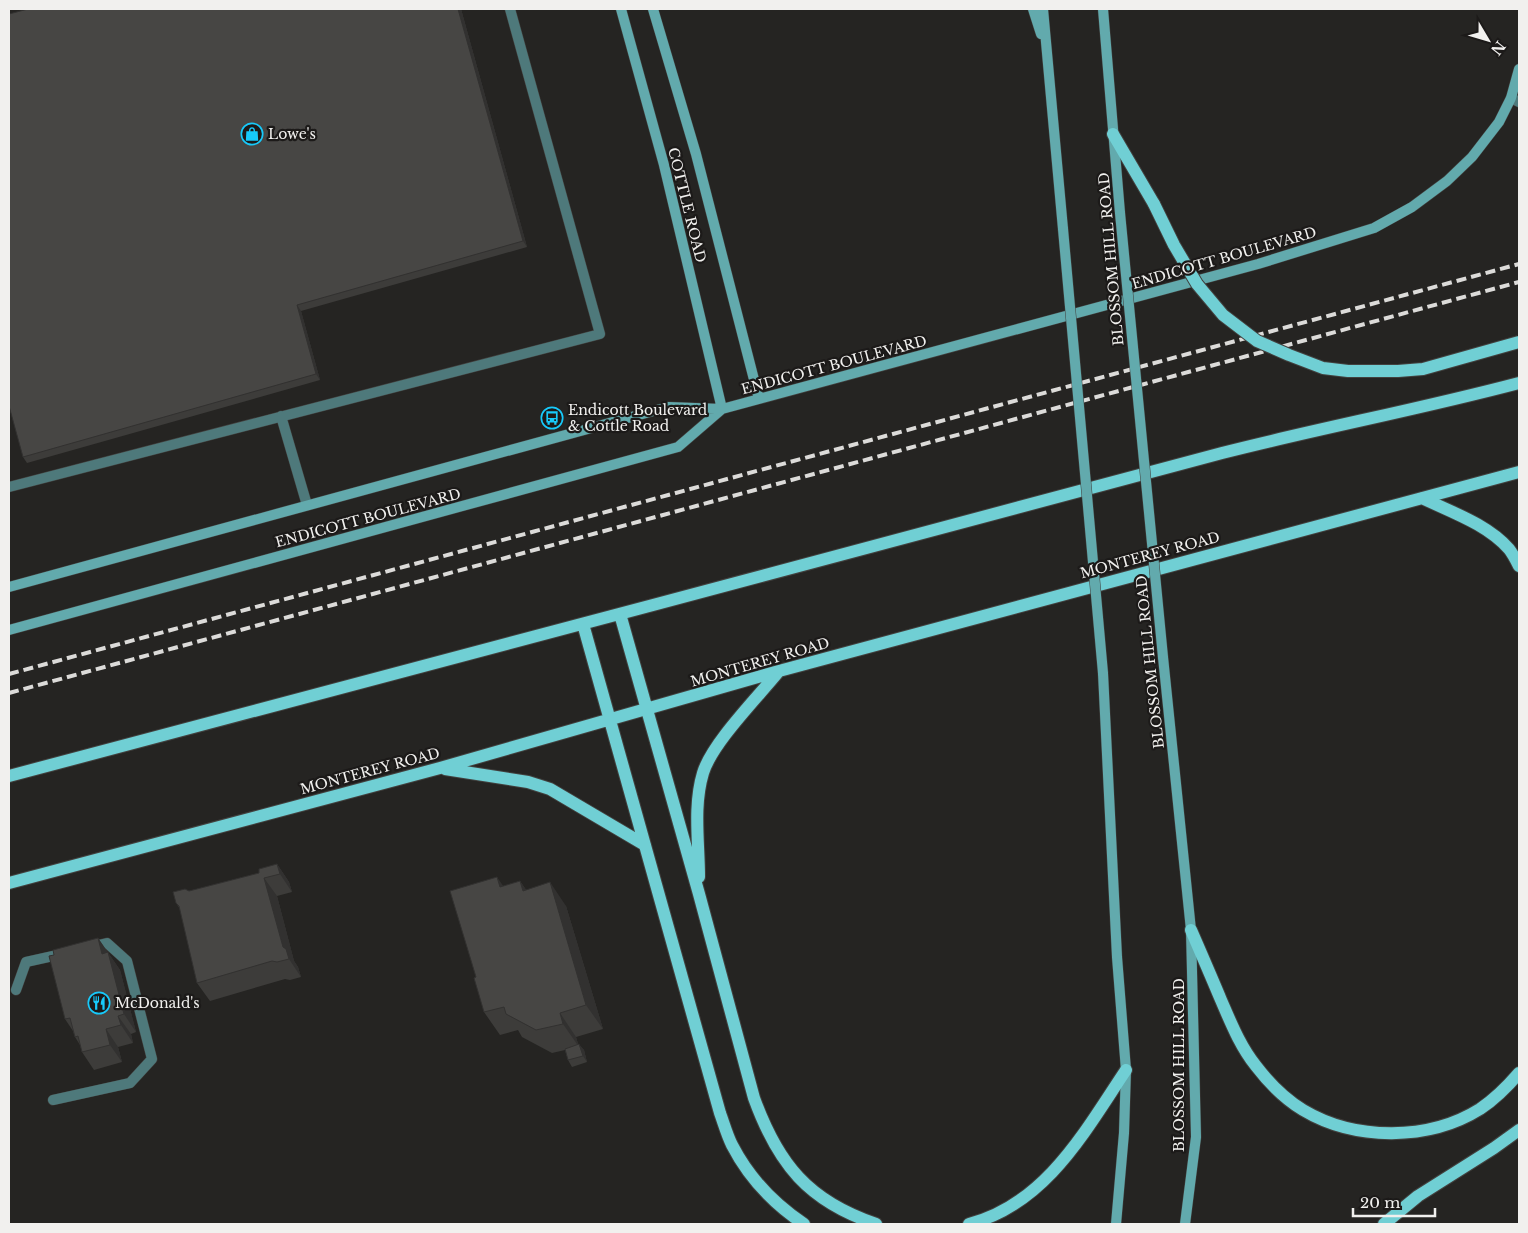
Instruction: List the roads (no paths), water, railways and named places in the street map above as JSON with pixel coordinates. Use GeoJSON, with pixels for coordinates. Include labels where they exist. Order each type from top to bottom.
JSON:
{"type":"FeatureCollection","features":[{"type":"Feature","properties":{"kind":"main road","name":"COTTLE ROAD"},"geometry":{"type":"LineString","coordinates":[[621,9],[664,165],[722,409]]}},
{"type":"Feature","properties":{"kind":"main road","name":"COTTLE ROAD"},"geometry":{"type":"LineString","coordinates":[[653,9],[696,154],[759,399]]}},
{"type":"Feature","properties":{"kind":"main road"},"geometry":{"type":"LineString","coordinates":[[1033,9],[1047,56]]}},
{"type":"Feature","properties":{"kind":"main road"},"geometry":{"type":"LineString","coordinates":[[1043,9],[1103,673],[1117,956],[1126,1070],[1124,1133],[1116,1224]]}},
{"type":"Feature","properties":{"kind":"main road","name":"BLOSSOM HILL ROAD"},"geometry":{"type":"LineString","coordinates":[[1103,9],[1120,213],[1191,930],[1196,1136],[1185,1224]]}},
{"type":"Feature","properties":{"kind":"main road","name":"ENDICOTT BOULEVARD"},"geometry":{"type":"LineString","coordinates":[[9,587],[668,407],[722,409],[1258,264],[1374,228],[1412,207],[1447,181],[1472,157],[1515,100],[1519,69]]}},
{"type":"Feature","properties":{"kind":"main road"},"geometry":{"type":"LineString","coordinates":[[1113,134],[1154,204],[1174,245],[1197,284],[1224,315],[1257,341],[1323,368],[1348,371],[1398,371],[1423,368],[1519,342]]}},
{"type":"Feature","properties":{"kind":"main road"},"geometry":{"type":"LineString","coordinates":[[9,776],[1218,454],[1519,383]]}},
{"type":"Feature","properties":{"kind":"main road","name":"ENDICOTT BOULEVARD"},"geometry":{"type":"LineString","coordinates":[[9,630],[678,446],[722,409]]}},
{"type":"Feature","properties":{"kind":"main road","name":"MONTEREY ROAD"},"geometry":{"type":"LineString","coordinates":[[9,882],[440,768],[779,671],[1519,472]]}},
{"type":"Feature","properties":{"kind":"main road"},"geometry":{"type":"LineString","coordinates":[[1422,498],[1484,528],[1510,550],[1519,566]]}},
{"type":"Feature","properties":{"kind":"main road"},"geometry":{"type":"LineString","coordinates":[[620,614],[754,1098],[764,1126],[777,1150],[793,1172],[809,1188],[831,1204],[854,1217],[876,1224]]}},
{"type":"Feature","properties":{"kind":"main road"},"geometry":{"type":"LineString","coordinates":[[583,624],[720,1113],[732,1145],[748,1171],[766,1194],[790,1215],[804,1224]]}},
{"type":"Feature","properties":{"kind":"main road"},"geometry":{"type":"LineString","coordinates":[[699,894],[698,797],[703,772],[712,753],[779,671]]}},
{"type":"Feature","properties":{"kind":"main road"},"geometry":{"type":"LineString","coordinates":[[440,768],[528,782],[550,789],[645,845]]}},
{"type":"Feature","properties":{"kind":"main road"},"geometry":{"type":"LineString","coordinates":[[1191,930],[1238,1041],[1256,1066],[1277,1090],[1303,1110],[1332,1123],[1361,1131],[1389,1133],[1423,1131],[1451,1123],[1479,1109],[1503,1091],[1519,1073]]}},
{"type":"Feature","properties":{"kind":"main road"},"geometry":{"type":"LineString","coordinates":[[969,1224],[999,1214],[1021,1201],[1039,1187],[1071,1151],[1126,1070]]}},
{"type":"Feature","properties":{"kind":"main road"},"geometry":{"type":"LineString","coordinates":[[1384,1224],[1418,1196],[1519,1130]]}},
{"type":"Feature","properties":{"kind":"lane"},"geometry":{"type":"LineString","coordinates":[[9,487],[600,334],[510,9]]}},
{"type":"Feature","properties":{"kind":"lane"},"geometry":{"type":"LineString","coordinates":[[281,416],[307,505]]}},
{"type":"Feature","properties":{"kind":"lane"},"geometry":{"type":"LineString","coordinates":[[16,990],[26,962],[107,943],[127,961],[152,1059],[130,1083],[53,1100]]}},
{"type":"Feature","properties":{"kind":"railway"},"geometry":{"type":"LineString","coordinates":[[9,674],[1519,264]]}},
{"type":"Feature","properties":{"kind":"railway"},"geometry":{"type":"LineString","coordinates":[[9,693],[1519,282]]}},
{"type":"Feature","properties":{"kind":"place","name":"Lowe's"},"geometry":{"type":"Point","coordinates":[252,134]}},
{"type":"Feature","properties":{"kind":"place","name":"Endicott Boulevard & Cottle Road"},"geometry":{"type":"Point","coordinates":[552,418]}},
{"type":"Feature","properties":{"kind":"place","name":"McDonald's"},"geometry":{"type":"Point","coordinates":[99,1003]}}]}
